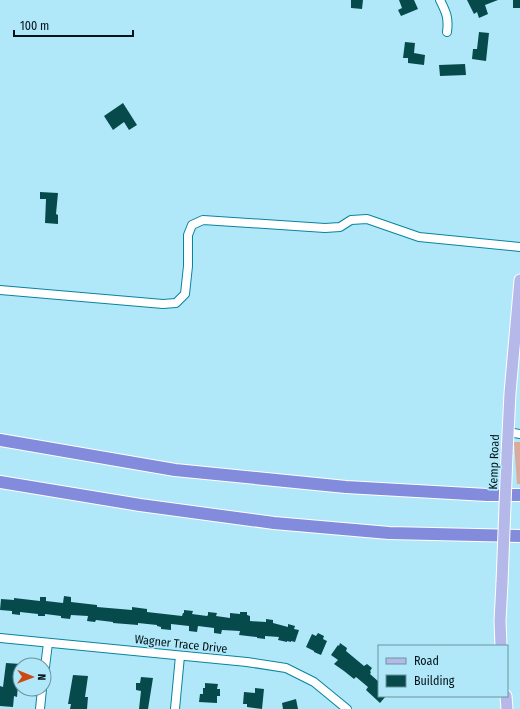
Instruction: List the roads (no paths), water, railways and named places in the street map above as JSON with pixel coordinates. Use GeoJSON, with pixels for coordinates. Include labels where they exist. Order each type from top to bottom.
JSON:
{"type":"FeatureCollection","features":[{"type":"Feature","properties":{"kind":"highway"},"geometry":{"type":"LineString","coordinates":[[0,440],[175,470],[346,487],[487,495],[520,494]]}},
{"type":"Feature","properties":{"kind":"highway"},"geometry":{"type":"LineString","coordinates":[[0,482],[140,505],[274,523],[389,533],[520,536]]}},
{"type":"Feature","properties":{"kind":"main road","name":"Kemp Road"},"geometry":{"type":"LineString","coordinates":[[501,645],[500,621],[510,393],[516,366],[520,280]]}},
{"type":"Feature","properties":{"kind":"main road"},"geometry":{"type":"LineString","coordinates":[[506,697],[508,709]]}},
{"type":"Feature","properties":{"kind":"street"},"geometry":{"type":"LineString","coordinates":[[440,0],[447,17],[446,32]]}},
{"type":"Feature","properties":{"kind":"street"},"geometry":{"type":"LineString","coordinates":[[0,290],[163,304],[176,303],[185,294],[188,266],[188,236],[192,225],[203,220],[325,228],[340,227],[351,220],[367,220],[419,237],[520,247]]}},
{"type":"Feature","properties":{"kind":"street"},"geometry":{"type":"LineString","coordinates":[[508,432],[520,434]]}},
{"type":"Feature","properties":{"kind":"street","name":"Wagner Trace Drive"},"geometry":{"type":"LineString","coordinates":[[0,638],[247,662],[286,668],[314,682],[346,708]]}},
{"type":"Feature","properties":{"kind":"street"},"geometry":{"type":"LineString","coordinates":[[46,657],[48,643]]}},
{"type":"Feature","properties":{"kind":"street"},"geometry":{"type":"LineString","coordinates":[[175,709],[180,656]]}},
{"type":"Feature","properties":{"kind":"street"},"geometry":{"type":"LineString","coordinates":[[40,709],[41,697]]}}]}
